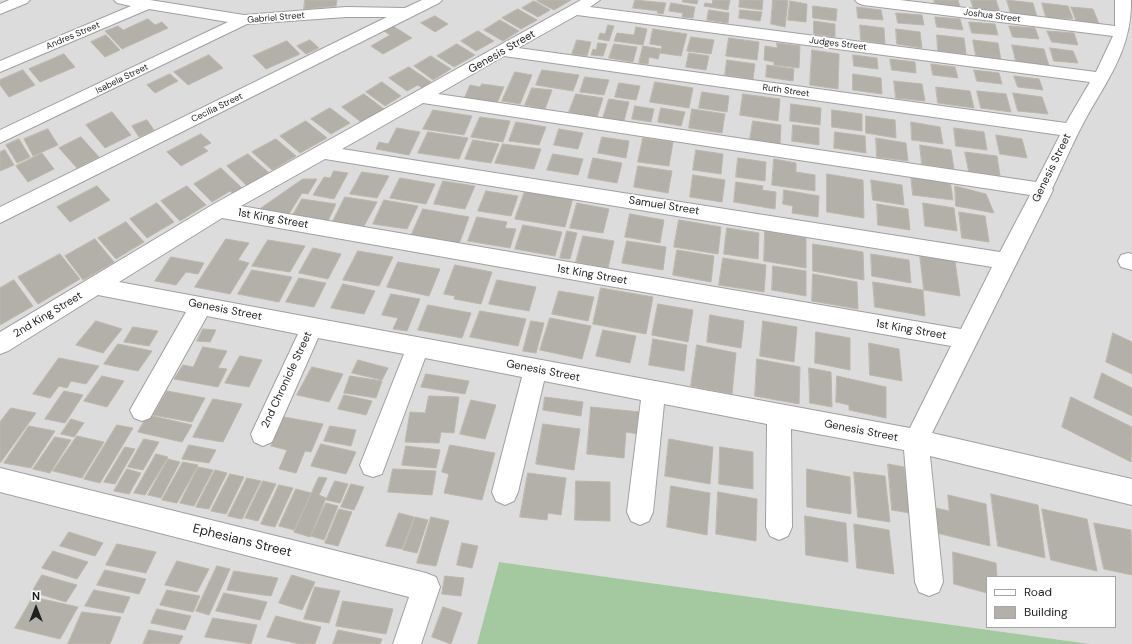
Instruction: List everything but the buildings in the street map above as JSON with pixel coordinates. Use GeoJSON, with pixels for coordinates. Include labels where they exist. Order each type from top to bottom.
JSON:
{"type":"FeatureCollection","features":[{"type":"Feature","properties":{"kind":"street"},"geometry":{"type":"LineString","coordinates":[[0,9],[22,0]]}},
{"type":"Feature","properties":{"kind":"street","name":"Gabriel Street"},"geometry":{"type":"LineString","coordinates":[[122,0],[244,20],[346,12],[408,13]]}},
{"type":"Feature","properties":{"kind":"street","name":"Cecilia Street"},"geometry":{"type":"LineString","coordinates":[[0,216],[434,0]]}},
{"type":"Feature","properties":{"kind":"street","name":"Genesis Street"},"geometry":{"type":"LineString","coordinates":[[96,286],[219,210],[592,0]]}},
{"type":"Feature","properties":{"kind":"street","name":"Joshua Street"},"geometry":{"type":"LineString","coordinates":[[862,0],[1122,32]]}},
{"type":"Feature","properties":{"kind":"street","name":"Genesis Street"},"geometry":{"type":"LineString","coordinates":[[916,441],[965,340],[1043,190],[1070,130],[1100,78],[1122,32],[1123,0]]}},
{"type":"Feature","properties":{"kind":"street","name":"Andres Street"},"geometry":{"type":"LineString","coordinates":[[0,67],[146,5]]}},
{"type":"Feature","properties":{"kind":"street","name":"Judges Street"},"geometry":{"type":"LineString","coordinates":[[575,10],[1100,78]]}},
{"type":"Feature","properties":{"kind":"street","name":"Isabela Street"},"geometry":{"type":"LineString","coordinates":[[0,137],[244,20]]}},
{"type":"Feature","properties":{"kind":"street","name":"Ruth Street"},"geometry":{"type":"LineString","coordinates":[[502,51],[1070,130]]}},
{"type":"Feature","properties":{"kind":"street"},"geometry":{"type":"LineString","coordinates":[[421,97],[1043,190]]}},
{"type":"Feature","properties":{"kind":"street","name":"Samuel Street"},"geometry":{"type":"LineString","coordinates":[[322,152],[1005,261]]}},
{"type":"Feature","properties":{"kind":"street","name":"1st King Street"},"geometry":{"type":"LineString","coordinates":[[219,210],[965,340]]}},
{"type":"Feature","properties":{"kind":"street","name":"Genesis Street"},"geometry":{"type":"LineString","coordinates":[[96,286],[916,441],[1132,492]]}},
{"type":"Feature","properties":{"kind":"street","name":"2nd King Street"},"geometry":{"type":"LineString","coordinates":[[0,344],[96,286]]}},
{"type":"Feature","properties":{"kind":"street"},"geometry":{"type":"LineString","coordinates":[[142,410],[201,306]]}},
{"type":"Feature","properties":{"kind":"street","name":"2nd Chronicle Street"},"geometry":{"type":"LineString","coordinates":[[263,434],[312,327]]}},
{"type":"Feature","properties":{"kind":"street"},"geometry":{"type":"LineString","coordinates":[[373,465],[418,347]]}},
{"type":"Feature","properties":{"kind":"street"},"geometry":{"type":"LineString","coordinates":[[505,492],[535,370]]}},
{"type":"Feature","properties":{"kind":"street"},"geometry":{"type":"LineString","coordinates":[[640,512],[654,392]]}},
{"type":"Feature","properties":{"kind":"street"},"geometry":{"type":"LineString","coordinates":[[779,416],[779,527]]}},
{"type":"Feature","properties":{"kind":"street"},"geometry":{"type":"LineString","coordinates":[[916,441],[929,582]]}},
{"type":"Feature","properties":{"kind":"street","name":"Ephesians Street"},"geometry":{"type":"LineString","coordinates":[[0,480],[426,587],[408,644]]}},
{"type":"Feature","properties":{"kind":"shaded area"},"geometry":{"type":"Polygon","coordinates":[[[0,0],[1132,0],[1132,644],[1090,644],[499,562],[477,644],[0,644],[0,0]]]}},
{"type":"Feature","properties":{"kind":"green space"},"geometry":{"type":"Polygon","coordinates":[[[499,562],[1090,644],[477,644],[499,562]]]}}]}
